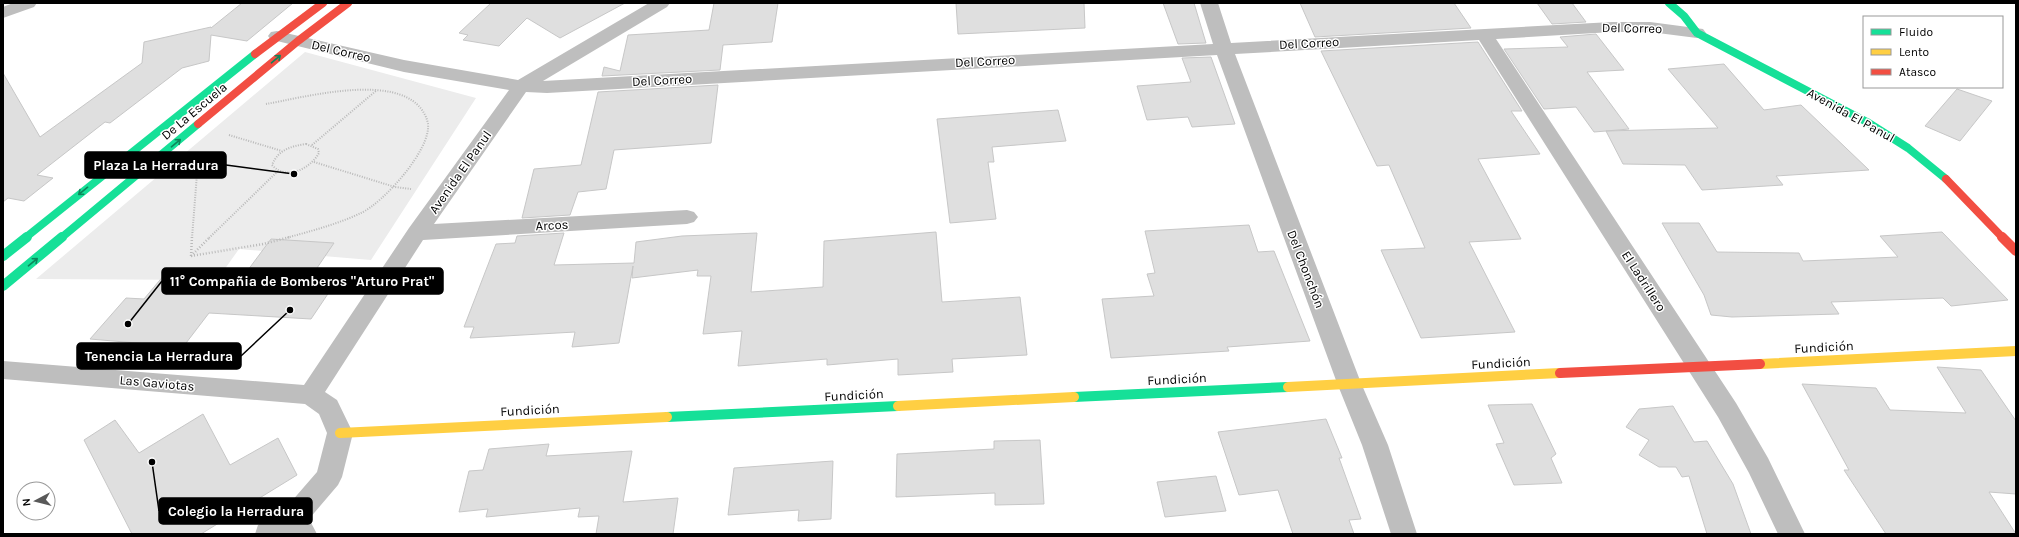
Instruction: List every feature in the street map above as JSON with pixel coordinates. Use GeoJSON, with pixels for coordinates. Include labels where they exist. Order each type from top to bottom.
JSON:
{"type":"FeatureCollection","features":[{"type":"Feature","properties":{"kind":"street"},"geometry":{"type":"LineString","coordinates":[[3,13],[28,3]]}},
{"type":"Feature","properties":{"kind":"street","name":"De La Escuela"},"geometry":{"type":"LineString","coordinates":[[3,256],[277,36],[323,3]]}},
{"type":"Feature","properties":{"kind":"street","name":"De La Escuela"},"geometry":{"type":"LineString","coordinates":[[3,286],[298,41],[348,3]]}},
{"type":"Feature","properties":{"kind":"street","name":"Avenida El Panul"},"geometry":{"type":"LineString","coordinates":[[310,395],[417,233],[521,86],[661,3]]}},
{"type":"Feature","properties":{"kind":"street","name":"Del Chonchón"},"geometry":{"type":"LineString","coordinates":[[1209,3],[1223,47],[1349,384],[1375,445],[1404,534]]}},
{"type":"Feature","properties":{"kind":"street","name":"Avenida El Panul"},"geometry":{"type":"LineString","coordinates":[[1668,3],[1684,16],[1697,33],[1867,122],[1908,148],[1942,175],[2016,251]]}},
{"type":"Feature","properties":{"kind":"street","name":"Del Correo"},"geometry":{"type":"LineString","coordinates":[[277,36],[404,66],[521,86],[547,86],[1223,47],[1631,26],[1666,28],[1697,33]]}},
{"type":"Feature","properties":{"kind":"street","name":"El Ladrillero"},"geometry":{"type":"LineString","coordinates":[[1484,34],[1727,410],[1759,466],[1792,534]]}},
{"type":"Feature","properties":{"kind":"street","name":"Arcos"},"geometry":{"type":"LineString","coordinates":[[417,233],[687,216]]}},
{"type":"Feature","properties":{"kind":"street","name":"Fundición"},"geometry":{"type":"LineString","coordinates":[[340,432],[2016,351]]}},
{"type":"Feature","properties":{"kind":"street","name":"Las Gaviotas"},"geometry":{"type":"LineString","coordinates":[[3,370],[310,395]]}},
{"type":"Feature","properties":{"kind":"street"},"geometry":{"type":"LineString","coordinates":[[268,534],[299,526],[329,477],[340,432],[328,407],[310,395]]}},
{"type":"Feature","properties":{"kind":"path"},"geometry":{"type":"LineString","coordinates":[[312,145],[378,90],[404,66]]}},
{"type":"Feature","properties":{"kind":"path"},"geometry":{"type":"LineString","coordinates":[[191,256],[262,244],[305,233],[362,213],[395,188],[422,148],[428,126],[422,108],[406,97],[378,90],[328,92],[262,106]]}},
{"type":"Feature","properties":{"kind":"path"},"geometry":{"type":"LineString","coordinates":[[222,132],[282,151]]}},
{"type":"Feature","properties":{"kind":"path"},"geometry":{"type":"LineString","coordinates":[[191,256],[278,172],[293,172],[314,162],[319,153],[318,148],[312,145],[298,145],[282,151],[276,155],[272,165],[278,172]]}},
{"type":"Feature","properties":{"kind":"path"},"geometry":{"type":"LineString","coordinates":[[191,256],[198,154]]}},
{"type":"Feature","properties":{"kind":"path"},"geometry":{"type":"LineString","coordinates":[[314,162],[395,188],[445,193]]}},
{"type":"Feature","properties":{"kind":"shaded area"},"geometry":{"type":"Polygon","coordinates":[[[305,52],[476,98],[371,260],[239,249],[217,280],[36,279],[305,52]]]}},
{"type":"Feature","properties":{"kind":"building"},"geometry":{"type":"Polygon","coordinates":[[[242,3],[293,3],[247,41],[211,35],[209,61],[182,68],[110,123],[105,122],[37,175],[53,178],[24,201],[8,198],[3,202],[3,73],[40,137],[142,63],[144,42],[211,28],[242,3]]]}},
{"type":"Feature","properties":{"kind":"building"},"geometry":{"type":"Polygon","coordinates":[[[491,3],[625,3],[560,38],[527,18],[499,46],[463,40],[468,35],[459,33],[491,3]]]}},
{"type":"Feature","properties":{"kind":"building"},"geometry":{"type":"Polygon","coordinates":[[[714,3],[778,3],[772,42],[723,45],[720,70],[602,76],[604,67],[620,71],[628,35],[709,30],[714,3]]]}},
{"type":"Feature","properties":{"kind":"building"},"geometry":{"type":"Polygon","coordinates":[[[956,3],[1084,3],[1085,28],[958,34],[956,3]]]}},
{"type":"Feature","properties":{"kind":"building"},"geometry":{"type":"Polygon","coordinates":[[[1163,3],[1194,3],[1206,43],[1178,44],[1163,3]]]}},
{"type":"Feature","properties":{"kind":"building"},"geometry":{"type":"Polygon","coordinates":[[[1300,3],[1454,3],[1471,28],[1315,37],[1300,3]]]}},
{"type":"Feature","properties":{"kind":"building"},"geometry":{"type":"Polygon","coordinates":[[[1537,3],[1572,3],[1586,22],[1552,24],[1537,3]]]}},
{"type":"Feature","properties":{"kind":"building"},"geometry":{"type":"Polygon","coordinates":[[[1596,34],[1624,70],[1587,72],[1629,129],[1594,132],[1576,107],[1544,109],[1504,49],[1568,47],[1560,37],[1596,34]]]}},
{"type":"Feature","properties":{"kind":"building"},"geometry":{"type":"Polygon","coordinates":[[[1478,42],[1522,111],[1511,111],[1540,154],[1478,159],[1521,239],[1469,242],[1515,332],[1421,338],[1381,250],[1425,248],[1389,165],[1377,166],[1321,51],[1478,42]]]}},
{"type":"Feature","properties":{"kind":"building"},"geometry":{"type":"Polygon","coordinates":[[[1211,57],[1235,124],[1192,127],[1188,117],[1147,120],[1137,86],[1191,82],[1182,58],[1211,57]]]}},
{"type":"Feature","properties":{"kind":"building"},"geometry":{"type":"Polygon","coordinates":[[[1724,64],[1764,110],[1801,105],[1869,170],[1776,176],[1783,185],[1702,190],[1685,165],[1623,164],[1606,131],[1718,128],[1668,69],[1724,64]]]}},
{"type":"Feature","properties":{"kind":"building"},"geometry":{"type":"Polygon","coordinates":[[[718,85],[711,143],[614,150],[606,189],[578,192],[570,215],[522,218],[534,169],[581,165],[598,92],[718,85]]]}},
{"type":"Feature","properties":{"kind":"building"},"geometry":{"type":"Polygon","coordinates":[[[1957,89],[1992,101],[1960,141],[1925,126],[1957,89]]]}},
{"type":"Feature","properties":{"kind":"building"},"geometry":{"type":"Polygon","coordinates":[[[1058,110],[1066,141],[992,147],[994,162],[988,162],[996,219],[950,223],[937,119],[1058,110]]]}},
{"type":"Feature","properties":{"kind":"building"},"geometry":{"type":"Polygon","coordinates":[[[1662,223],[1699,223],[1717,252],[1799,253],[1803,261],[1898,257],[1880,236],[1942,232],[2008,300],[1951,306],[1943,298],[1831,302],[1839,314],[1732,317],[1711,315],[1704,295],[1662,223]]]}},
{"type":"Feature","properties":{"kind":"building"},"geometry":{"type":"Polygon","coordinates":[[[1249,225],[1258,252],[1274,251],[1310,341],[1227,347],[1229,351],[1111,358],[1102,299],[1154,296],[1147,274],[1155,273],[1145,231],[1249,225]]]}},
{"type":"Feature","properties":{"kind":"building"},"geometry":{"type":"Polygon","coordinates":[[[936,232],[942,302],[1020,297],[1027,355],[952,359],[953,372],[898,375],[898,359],[827,365],[827,359],[738,366],[742,331],[703,334],[711,276],[697,276],[698,270],[632,278],[633,266],[619,343],[572,347],[575,332],[470,338],[474,327],[464,327],[496,244],[515,243],[517,236],[564,233],[554,265],[634,263],[636,242],[682,236],[757,233],[751,292],[823,287],[824,241],[936,232]]]}},
{"type":"Feature","properties":{"kind":"building"},"geometry":{"type":"Polygon","coordinates":[[[271,239],[334,243],[317,268],[344,270],[311,319],[209,313],[183,347],[90,339],[126,298],[144,299],[170,268],[245,274],[271,239]]]}},
{"type":"Feature","properties":{"kind":"building"},"geometry":{"type":"Polygon","coordinates":[[[1937,367],[1981,370],[2016,421],[2016,494],[1989,492],[2016,534],[1886,534],[1844,470],[1849,470],[1802,384],[1876,388],[1890,410],[1966,413],[1937,367]]]}},
{"type":"Feature","properties":{"kind":"building"},"geometry":{"type":"Polygon","coordinates":[[[1532,404],[1556,454],[1551,458],[1562,483],[1514,485],[1496,444],[1504,443],[1488,405],[1532,404]]]}},
{"type":"Feature","properties":{"kind":"building"},"geometry":{"type":"Polygon","coordinates":[[[1673,406],[1694,442],[1707,441],[1733,484],[1751,534],[1707,534],[1689,476],[1682,477],[1676,467],[1659,467],[1639,455],[1649,440],[1626,427],[1639,409],[1673,406]]]}},
{"type":"Feature","properties":{"kind":"building"},"geometry":{"type":"Polygon","coordinates":[[[203,414],[230,465],[278,438],[297,475],[201,534],[132,534],[84,440],[115,420],[139,453],[203,414]]]}},
{"type":"Feature","properties":{"kind":"building"},"geometry":{"type":"Polygon","coordinates":[[[1326,419],[1342,458],[1339,458],[1361,519],[1349,520],[1354,534],[1293,534],[1278,490],[1239,495],[1218,432],[1326,419]]]}},
{"type":"Feature","properties":{"kind":"building"},"geometry":{"type":"Polygon","coordinates":[[[1040,440],[1044,504],[995,505],[995,493],[896,497],[897,454],[994,449],[994,441],[1040,440]]]}},
{"type":"Feature","properties":{"kind":"building"},"geometry":{"type":"Polygon","coordinates":[[[549,444],[546,456],[632,451],[623,502],[678,498],[673,534],[596,534],[599,516],[578,517],[580,508],[486,517],[488,509],[459,512],[469,471],[483,470],[489,449],[549,444]]]}},
{"type":"Feature","properties":{"kind":"building"},"geometry":{"type":"Polygon","coordinates":[[[833,461],[831,519],[798,521],[799,510],[728,515],[734,468],[833,461]]]}},
{"type":"Feature","properties":{"kind":"building"},"geometry":{"type":"Polygon","coordinates":[[[1216,476],[1226,511],[1165,517],[1157,482],[1216,476]]]}},
{"type":"Feature","properties":{"kind":"traffic: fast"},"geometry":{"type":"LineString","coordinates":[[1669,3],[1684,16],[1697,33],[1867,122],[1908,148],[1946,179]]}},
{"type":"Feature","properties":{"kind":"traffic: fast"},"geometry":{"type":"LineString","coordinates":[[3,256],[255,54]]}},
{"type":"Feature","properties":{"kind":"traffic: fast"},"geometry":{"type":"LineString","coordinates":[[3,286],[198,124]]}},
{"type":"Feature","properties":{"kind":"traffic: fast"},"geometry":{"type":"LineString","coordinates":[[1074,397],[1288,387]]}},
{"type":"Feature","properties":{"kind":"traffic: fast"},"geometry":{"type":"LineString","coordinates":[[667,417],[898,406]]}},
{"type":"Feature","properties":{"kind":"traffic: slow"},"geometry":{"type":"LineString","coordinates":[[1760,364],[2016,351]]}},
{"type":"Feature","properties":{"kind":"traffic: slow"},"geometry":{"type":"LineString","coordinates":[[1288,387],[1560,373]]}},
{"type":"Feature","properties":{"kind":"traffic: slow"},"geometry":{"type":"LineString","coordinates":[[898,406],[1074,397]]}},
{"type":"Feature","properties":{"kind":"traffic: slow"},"geometry":{"type":"LineString","coordinates":[[340,433],[667,417]]}},
{"type":"Feature","properties":{"kind":"traffic: jam"},"geometry":{"type":"LineString","coordinates":[[255,54],[323,3]]}},
{"type":"Feature","properties":{"kind":"traffic: jam"},"geometry":{"type":"LineString","coordinates":[[198,124],[298,41],[348,3]]}},
{"type":"Feature","properties":{"kind":"traffic: jam"},"geometry":{"type":"LineString","coordinates":[[1946,179],[2016,251]]}},
{"type":"Feature","properties":{"kind":"traffic: jam"},"geometry":{"type":"LineString","coordinates":[[1560,373],[1760,364]]}},
{"type":"Feature","properties":{"kind":"place","name":"Plaza La Herradura"},"geometry":{"type":"Point","coordinates":[294,174]}},
{"type":"Feature","properties":{"kind":"place","name":"Tenencia La Herradura"},"geometry":{"type":"Point","coordinates":[290,310]}},
{"type":"Feature","properties":{"kind":"place","name":"11° Compañia de Bomberos \"Arturo Prat\""},"geometry":{"type":"Point","coordinates":[128,324]}},
{"type":"Feature","properties":{"kind":"place","name":"Colegio la Herradura"},"geometry":{"type":"Point","coordinates":[152,462]}}]}
